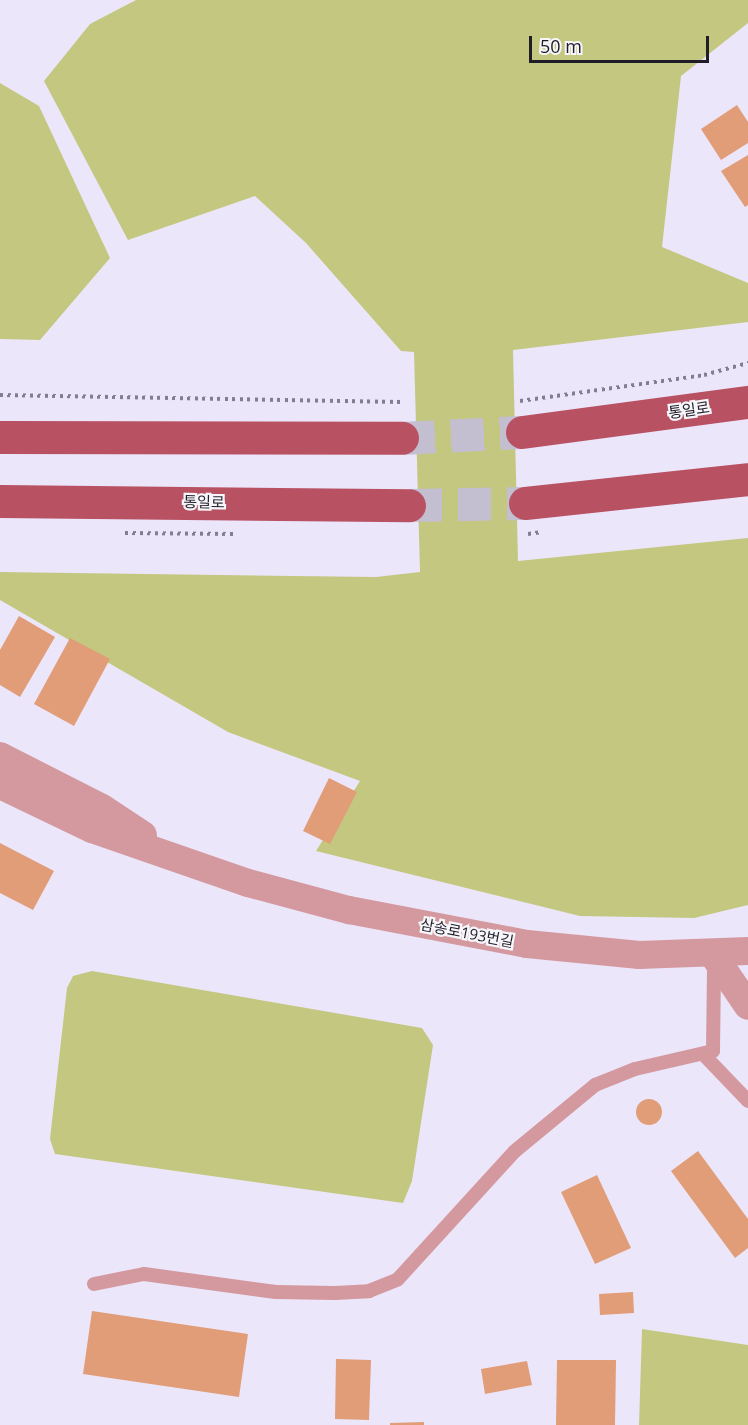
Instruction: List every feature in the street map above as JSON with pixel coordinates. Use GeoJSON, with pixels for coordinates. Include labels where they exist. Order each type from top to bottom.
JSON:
{"type":"FeatureCollection","features":[{"type":"Feature","properties":{"kind":"main road","name":"통일로"},"geometry":{"type":"LineString","coordinates":[[521,417],[748,402]]}},
{"type":"Feature","properties":{"kind":"main road"},"geometry":{"type":"LineString","coordinates":[[0,437],[402,438]]}},
{"type":"Feature","properties":{"kind":"main road"},"geometry":{"type":"LineString","coordinates":[[525,503],[623,496],[748,479]]}},
{"type":"Feature","properties":{"kind":"main road","name":"통일로"},"geometry":{"type":"LineString","coordinates":[[0,501],[409,505]]}},
{"type":"Feature","properties":{"kind":"street"},"geometry":{"type":"LineString","coordinates":[[695,488],[748,486]]}},
{"type":"Feature","properties":{"kind":"street","name":"삼송로193번길"},"geometry":{"type":"LineString","coordinates":[[0,756],[102,808],[170,853]]}},
{"type":"Feature","properties":{"kind":"street","name":"삼송로193번길"},"geometry":{"type":"LineString","coordinates":[[0,785],[92,829],[170,853],[248,883],[416,923],[527,944],[714,956],[748,951]]}},
{"type":"Feature","properties":{"kind":"street"},"geometry":{"type":"LineString","coordinates":[[714,956],[748,1006]]}},
{"type":"Feature","properties":{"kind":"lane"},"geometry":{"type":"LineString","coordinates":[[623,496],[748,464]]}},
{"type":"Feature","properties":{"kind":"lane"},"geometry":{"type":"LineString","coordinates":[[94,1284],[144,1274],[276,1292],[369,1291],[398,1279],[424,1257],[515,1150],[595,1085],[713,1051],[714,956]]}},
{"type":"Feature","properties":{"kind":"lane"},"geometry":{"type":"LineString","coordinates":[[703,1053],[748,1101]]}},
{"type":"Feature","properties":{"kind":"path"},"geometry":{"type":"LineString","coordinates":[[521,417],[748,363]]}},
{"type":"Feature","properties":{"kind":"path"},"geometry":{"type":"LineString","coordinates":[[0,395],[401,402]]}},
{"type":"Feature","properties":{"kind":"green space"},"geometry":{"type":"Polygon","coordinates":[[[136,0],[748,0],[748,23],[681,76],[662,247],[748,283],[748,322],[513,350],[518,561],[748,538],[748,905],[694,918],[580,916],[316,851],[360,781],[228,732],[0,600],[0,572],[376,577],[420,572],[414,352],[401,351],[306,243],[255,196],[128,240],[44,81],[90,24],[136,0]]]}},
{"type":"Feature","properties":{"kind":"green space"},"geometry":{"type":"Polygon","coordinates":[[[0,83],[39,106],[110,258],[40,340],[0,339],[0,83]]]}},
{"type":"Feature","properties":{"kind":"green space"},"geometry":{"type":"Polygon","coordinates":[[[92,971],[422,1028],[433,1045],[412,1181],[403,1203],[55,1154],[50,1139],[67,988],[73,976],[92,971]]]}},
{"type":"Feature","properties":{"kind":"green space"},"geometry":{"type":"Polygon","coordinates":[[[642,1329],[748,1345],[748,1425],[639,1425],[642,1329]]]}},
{"type":"Feature","properties":{"kind":"building"},"geometry":{"type":"Polygon","coordinates":[[[737,105],[748,122],[748,143],[721,160],[701,129],[737,105]]]}},
{"type":"Feature","properties":{"kind":"building"},"geometry":{"type":"Polygon","coordinates":[[[748,155],[748,205],[745,207],[721,171],[748,155]]]}},
{"type":"Feature","properties":{"kind":"building"},"geometry":{"type":"Polygon","coordinates":[[[19,616],[55,637],[20,697],[0,685],[0,650],[19,616]]]}},
{"type":"Feature","properties":{"kind":"building"},"geometry":{"type":"Polygon","coordinates":[[[70,638],[110,659],[74,726],[34,704],[70,638]]]}},
{"type":"Feature","properties":{"kind":"building"},"geometry":{"type":"Polygon","coordinates":[[[329,778],[357,792],[330,844],[303,831],[329,778]]]}},
{"type":"Feature","properties":{"kind":"building"},"geometry":{"type":"Polygon","coordinates":[[[0,843],[54,871],[33,910],[0,893],[0,843]]]}},
{"type":"Feature","properties":{"kind":"building"},"geometry":{"type":"Polygon","coordinates":[[[649,1099],[658,1103],[662,1112],[658,1121],[649,1125],[640,1121],[636,1112],[640,1103],[649,1099]]]}},
{"type":"Feature","properties":{"kind":"building"},"geometry":{"type":"Polygon","coordinates":[[[698,1151],[748,1219],[748,1248],[735,1258],[671,1171],[698,1151]]]}},
{"type":"Feature","properties":{"kind":"building"},"geometry":{"type":"Polygon","coordinates":[[[597,1175],[631,1248],[595,1264],[561,1192],[597,1175]]]}},
{"type":"Feature","properties":{"kind":"building"},"geometry":{"type":"Polygon","coordinates":[[[633,1292],[634,1313],[600,1315],[599,1294],[633,1292]]]}},
{"type":"Feature","properties":{"kind":"building"},"geometry":{"type":"Polygon","coordinates":[[[92,1311],[248,1334],[239,1397],[83,1374],[92,1311]]]}},
{"type":"Feature","properties":{"kind":"building"},"geometry":{"type":"Polygon","coordinates":[[[336,1359],[371,1360],[369,1420],[335,1419],[336,1359]]]}},
{"type":"Feature","properties":{"kind":"building"},"geometry":{"type":"Polygon","coordinates":[[[557,1360],[616,1360],[615,1425],[556,1425],[557,1360]]]}},
{"type":"Feature","properties":{"kind":"building"},"geometry":{"type":"Polygon","coordinates":[[[527,1361],[532,1385],[485,1394],[481,1369],[527,1361]]]}},
{"type":"Feature","properties":{"kind":"building"},"geometry":{"type":"Polygon","coordinates":[[[424,1422],[424,1425],[390,1425],[390,1423],[424,1422]]]}},
{"type":"Feature","properties":{"kind":"tunnel"},"geometry":{"type":"LineString","coordinates":[[402,438],[522,432]]}},
{"type":"Feature","properties":{"kind":"tunnel"},"geometry":{"type":"LineString","coordinates":[[409,505],[525,503]]}}]}
